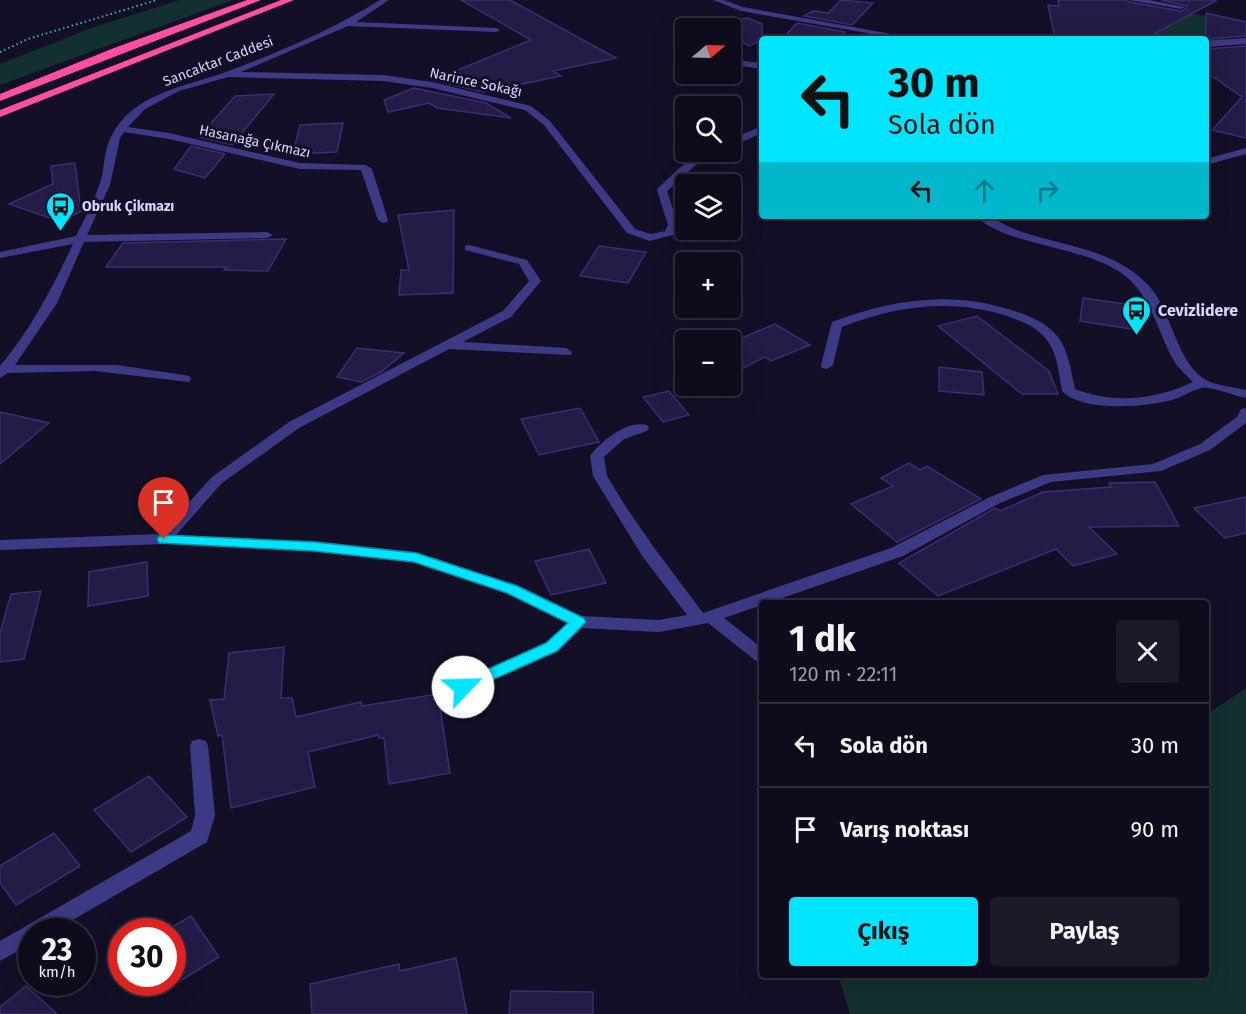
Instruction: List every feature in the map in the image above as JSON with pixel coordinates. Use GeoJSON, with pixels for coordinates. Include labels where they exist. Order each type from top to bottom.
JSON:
{"type":"FeatureCollection","features":[{"type":"Feature","properties":{"kind":"highway"},"geometry":{"type":"LineString","coordinates":[[0,98],[118,50],[256,0]]}},
{"type":"Feature","properties":{"kind":"highway"},"geometry":{"type":"LineString","coordinates":[[0,114],[289,0]]}},
{"type":"Feature","properties":{"kind":"street","name":"Sancaktar Caddesi"},"geometry":{"type":"LineString","coordinates":[[2,371],[21,349],[51,303],[105,185],[115,138],[142,107],[176,89],[228,74],[347,24],[385,0]]}},
{"type":"Feature","properties":{"kind":"street"},"geometry":{"type":"LineString","coordinates":[[717,0],[741,9],[898,36]]}},
{"type":"Feature","properties":{"kind":"street"},"geometry":{"type":"LineString","coordinates":[[1133,0],[1181,7]]}},
{"type":"Feature","properties":{"kind":"street"},"geometry":{"type":"LineString","coordinates":[[347,24],[496,30]]}},
{"type":"Feature","properties":{"kind":"street"},"geometry":{"type":"LineString","coordinates":[[1209,44],[1246,41]]}},
{"type":"Feature","properties":{"kind":"street"},"geometry":{"type":"LineString","coordinates":[[744,64],[759,66]]}},
{"type":"Feature","properties":{"kind":"street","name":"Narince Sokağı"},"geometry":{"type":"LineString","coordinates":[[228,74],[383,78],[432,85],[528,108],[547,123],[631,231],[650,237],[669,233],[673,225],[662,190],[693,162]]}},
{"type":"Feature","properties":{"kind":"street","name":"Hasanağa Çıkmazı"},"geometry":{"type":"LineString","coordinates":[[121,129],[169,136],[300,166],[362,167],[367,169],[383,220]]}},
{"type":"Feature","properties":{"kind":"street"},"geometry":{"type":"LineString","coordinates":[[741,139],[759,130]]}},
{"type":"Feature","properties":{"kind":"street"},"geometry":{"type":"LineString","coordinates":[[1209,161],[1246,152]]}},
{"type":"Feature","properties":{"kind":"street"},"geometry":{"type":"LineString","coordinates":[[987,219],[1010,231],[1096,256],[1128,272],[1147,291],[1182,362],[1201,383],[1246,394]]}},
{"type":"Feature","properties":{"kind":"street"},"geometry":{"type":"LineString","coordinates":[[0,255],[79,239],[267,235]]}},
{"type":"Feature","properties":{"kind":"street"},"geometry":{"type":"LineString","coordinates":[[164,539],[217,480],[294,425],[507,314],[535,281],[523,262],[469,248]]}},
{"type":"Feature","properties":{"kind":"street"},"geometry":{"type":"LineString","coordinates":[[827,365],[836,326],[905,306],[948,301],[980,304],[1034,322],[1055,341],[1069,391],[1081,397],[1104,401],[1156,399],[1184,392],[1201,383]]}},
{"type":"Feature","properties":{"kind":"street"},"geometry":{"type":"LineString","coordinates":[[446,345],[566,352]]}},
{"type":"Feature","properties":{"kind":"street"},"geometry":{"type":"LineString","coordinates":[[2,371],[88,366],[155,372],[184,379]]}},
{"type":"Feature","properties":{"kind":"street"},"geometry":{"type":"LineString","coordinates":[[0,545],[164,539],[314,546],[416,557],[512,590],[578,622],[659,626],[705,618],[897,552],[995,500],[1048,478],[1156,468],[1181,459],[1205,447],[1242,419],[1246,412]]}},
{"type":"Feature","properties":{"kind":"street"},"geometry":{"type":"LineString","coordinates":[[642,428],[619,436],[597,456],[600,476],[649,554],[705,618],[759,655]]}},
{"type":"Feature","properties":{"kind":"street"},"geometry":{"type":"LineString","coordinates":[[463,687],[552,647],[578,622]]}},
{"type":"Feature","properties":{"kind":"street"},"geometry":{"type":"LineString","coordinates":[[56,918],[200,836],[206,815],[199,746]]}},
{"type":"Feature","properties":{"kind":"street"},"geometry":{"type":"LineString","coordinates":[[0,952],[18,941]]}},
{"type":"Feature","properties":{"kind":"path"},"geometry":{"type":"LineString","coordinates":[[0,52],[28,39],[157,0]]}},
{"type":"Feature","properties":{"kind":"green space"},"geometry":{"type":"Polygon","coordinates":[[[180,0],[233,0],[0,85],[0,64],[94,27],[180,0]]]}},
{"type":"Feature","properties":{"kind":"green space"},"geometry":{"type":"Polygon","coordinates":[[[1109,0],[1139,3],[1211,17],[1225,40],[1209,42],[1209,36],[1137,36],[1112,30],[1109,0]]]}},
{"type":"Feature","properties":{"kind":"green space"},"geometry":{"type":"Polygon","coordinates":[[[1246,688],[1246,1014],[850,1014],[839,978],[1209,978],[1209,713],[1246,688]]]}},
{"type":"Feature","properties":{"kind":"building"},"geometry":{"type":"Polygon","coordinates":[[[461,0],[510,0],[616,58],[553,71],[561,76],[483,92],[433,80],[531,40],[461,0]]]}},
{"type":"Feature","properties":{"kind":"building"},"geometry":{"type":"Polygon","coordinates":[[[841,0],[873,3],[852,25],[804,16],[813,11],[828,13],[841,0]]]}},
{"type":"Feature","properties":{"kind":"building"},"geometry":{"type":"Polygon","coordinates":[[[1058,0],[1127,0],[1181,11],[1187,6],[1161,0],[1217,0],[1151,36],[1054,36],[1048,5],[1059,6],[1058,0]]]}},
{"type":"Feature","properties":{"kind":"building"},"geometry":{"type":"Polygon","coordinates":[[[1206,13],[1246,22],[1246,36],[1209,39],[1209,36],[1206,36],[1206,13]]]}},
{"type":"Feature","properties":{"kind":"building"},"geometry":{"type":"Polygon","coordinates":[[[748,18],[762,24],[762,36],[759,36],[759,41],[749,46],[741,41],[741,19],[748,18]]]}},
{"type":"Feature","properties":{"kind":"building"},"geometry":{"type":"Polygon","coordinates":[[[797,23],[845,32],[841,36],[785,36],[797,23]]]}},
{"type":"Feature","properties":{"kind":"building"},"geometry":{"type":"Polygon","coordinates":[[[1246,46],[1246,138],[1212,130],[1242,97],[1209,74],[1209,49],[1246,46]]]}},
{"type":"Feature","properties":{"kind":"building"},"geometry":{"type":"Polygon","coordinates":[[[414,88],[486,103],[511,118],[437,108],[429,103],[388,112],[384,100],[414,88]]]}},
{"type":"Feature","properties":{"kind":"building"},"geometry":{"type":"Polygon","coordinates":[[[274,94],[232,145],[199,137],[235,96],[274,94]]]}},
{"type":"Feature","properties":{"kind":"building"},"geometry":{"type":"Polygon","coordinates":[[[343,123],[337,152],[293,154],[300,125],[343,123]]]}},
{"type":"Feature","properties":{"kind":"building"},"geometry":{"type":"Polygon","coordinates":[[[191,146],[225,154],[205,178],[174,169],[191,146]]]}},
{"type":"Feature","properties":{"kind":"building"},"geometry":{"type":"Polygon","coordinates":[[[75,163],[81,211],[61,222],[9,204],[53,184],[51,166],[75,163]]]}},
{"type":"Feature","properties":{"kind":"building"},"geometry":{"type":"Polygon","coordinates":[[[454,210],[453,293],[399,295],[401,270],[409,270],[398,215],[454,210]]]}},
{"type":"Feature","properties":{"kind":"building"},"geometry":{"type":"Polygon","coordinates":[[[286,239],[268,271],[224,270],[227,267],[106,267],[123,243],[286,239]]]}},
{"type":"Feature","properties":{"kind":"building"},"geometry":{"type":"Polygon","coordinates":[[[599,246],[646,252],[628,283],[580,276],[599,246]]]}},
{"type":"Feature","properties":{"kind":"building"},"geometry":{"type":"Polygon","coordinates":[[[1083,298],[1139,306],[1137,330],[1080,321],[1083,298]]]}},
{"type":"Feature","properties":{"kind":"building"},"geometry":{"type":"Polygon","coordinates":[[[977,316],[1049,371],[1058,394],[1022,394],[938,326],[977,316]]]}},
{"type":"Feature","properties":{"kind":"building"},"geometry":{"type":"Polygon","coordinates":[[[775,324],[810,345],[771,361],[765,357],[741,369],[741,338],[775,324]]]}},
{"type":"Feature","properties":{"kind":"building"},"geometry":{"type":"Polygon","coordinates":[[[357,348],[404,353],[381,372],[361,382],[337,377],[357,348]]]}},
{"type":"Feature","properties":{"kind":"building"},"geometry":{"type":"Polygon","coordinates":[[[939,367],[982,372],[984,395],[939,391],[939,367]]]}},
{"type":"Feature","properties":{"kind":"building"},"geometry":{"type":"Polygon","coordinates":[[[669,391],[689,415],[663,422],[643,397],[669,391]]]}},
{"type":"Feature","properties":{"kind":"building"},"geometry":{"type":"Polygon","coordinates":[[[580,408],[599,442],[539,455],[521,419],[580,408]]]}},
{"type":"Feature","properties":{"kind":"building"},"geometry":{"type":"Polygon","coordinates":[[[0,412],[49,423],[0,464],[0,412]]]}},
{"type":"Feature","properties":{"kind":"building"},"geometry":{"type":"Polygon","coordinates":[[[909,463],[920,470],[927,466],[981,499],[897,542],[851,504],[893,486],[881,478],[909,463]]]}},
{"type":"Feature","properties":{"kind":"building"},"geometry":{"type":"Polygon","coordinates":[[[1155,482],[1179,526],[1089,527],[1117,554],[1073,566],[1056,549],[938,596],[899,563],[995,508],[1000,511],[1043,492],[1111,487],[1109,483],[1155,482]]]}},
{"type":"Feature","properties":{"kind":"building"},"geometry":{"type":"Polygon","coordinates":[[[1246,497],[1246,533],[1225,538],[1194,508],[1246,497]]]}},
{"type":"Feature","properties":{"kind":"building"},"geometry":{"type":"Polygon","coordinates":[[[589,549],[606,583],[551,595],[535,561],[589,549]]]}},
{"type":"Feature","properties":{"kind":"building"},"geometry":{"type":"Polygon","coordinates":[[[147,562],[148,596],[88,606],[89,572],[147,562]]]}},
{"type":"Feature","properties":{"kind":"building"},"geometry":{"type":"Polygon","coordinates":[[[41,591],[24,659],[0,662],[0,633],[11,594],[41,591]]]}},
{"type":"Feature","properties":{"kind":"building"},"geometry":{"type":"Polygon","coordinates":[[[284,647],[281,698],[292,698],[296,717],[361,702],[362,706],[438,694],[450,773],[389,784],[384,738],[379,738],[378,735],[308,752],[315,787],[231,808],[222,735],[218,736],[210,700],[224,699],[229,653],[284,647]]]}},
{"type":"Feature","properties":{"kind":"building"},"geometry":{"type":"Polygon","coordinates":[[[149,776],[187,817],[131,852],[94,810],[149,776]]]}},
{"type":"Feature","properties":{"kind":"building"},"geometry":{"type":"Polygon","coordinates":[[[54,833],[80,866],[16,905],[0,883],[0,866],[54,833]]]}},
{"type":"Feature","properties":{"kind":"building"},"geometry":{"type":"Polygon","coordinates":[[[191,916],[219,957],[186,977],[186,919],[191,916]]]}},
{"type":"Feature","properties":{"kind":"building"},"geometry":{"type":"Polygon","coordinates":[[[456,958],[467,1014],[312,1014],[310,984],[399,964],[400,971],[456,958]]]}},
{"type":"Feature","properties":{"kind":"building"},"geometry":{"type":"Polygon","coordinates":[[[511,991],[593,992],[593,1014],[509,1014],[511,991]]]}},
{"type":"Feature","properties":{"kind":"building"},"geometry":{"type":"Polygon","coordinates":[[[18,992],[18,996],[37,996],[57,1014],[0,1014],[0,1007],[18,992]]]}},
{"type":"Feature","properties":{"kind":"place","name":"Obruk Çikmazı"},"geometry":{"type":"Point","coordinates":[61,232]}},
{"type":"Feature","properties":{"kind":"place","name":"Cevizlidere"},"geometry":{"type":"Point","coordinates":[1137,336]}},
{"type":"Feature","properties":{"kind":"route"},"geometry":{"type":"LineString","coordinates":[[164,539],[314,546],[416,557],[512,590],[578,622],[552,647],[463,687]]}}]}
